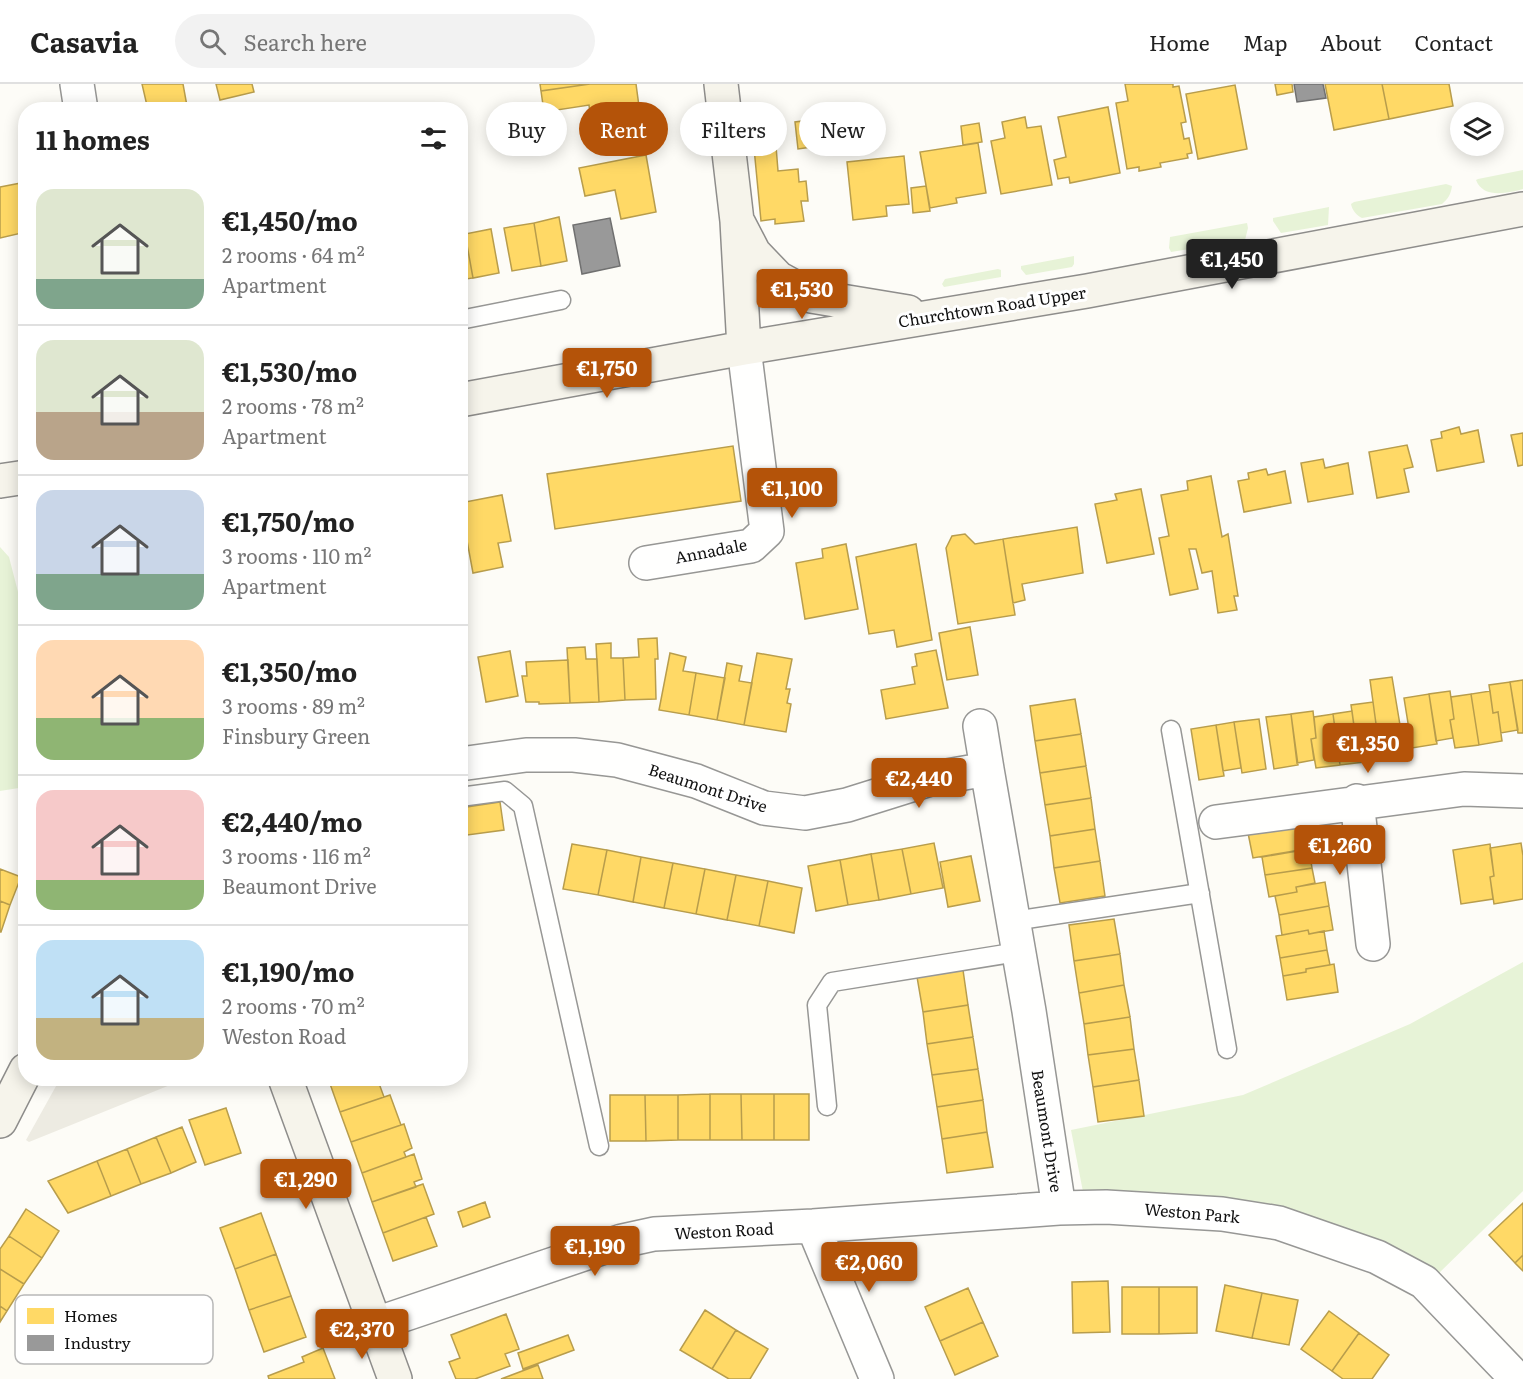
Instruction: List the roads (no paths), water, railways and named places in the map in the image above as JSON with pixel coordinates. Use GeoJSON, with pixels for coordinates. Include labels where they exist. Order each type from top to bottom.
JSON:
{"type":"FeatureCollection","features":[{"type":"Feature","properties":{"kind":"main road"},"geometry":{"type":"LineString","coordinates":[[721,84],[737,221],[744,348]]}},
{"type":"Feature","properties":{"kind":"main road","name":"Churchtown Road Upper"},"geometry":{"type":"LineString","coordinates":[[468,399],[744,348],[1087,291],[1523,210]]}},
{"type":"Feature","properties":{"kind":"main road"},"geometry":{"type":"LineString","coordinates":[[737,221],[754,253],[778,278],[811,296],[931,316]]}},
{"type":"Feature","properties":{"kind":"main road"},"geometry":{"type":"LineString","coordinates":[[0,481],[18,478]]}},
{"type":"Feature","properties":{"kind":"main road"},"geometry":{"type":"LineString","coordinates":[[0,1121],[18,1086]]}},
{"type":"Feature","properties":{"kind":"main road"},"geometry":{"type":"LineString","coordinates":[[288,1086],[395,1379]]}},
{"type":"Feature","properties":{"kind":"street"},"geometry":{"type":"LineString","coordinates":[[76,84],[79,102]]}},
{"type":"Feature","properties":{"kind":"street","name":"Annadale"},"geometry":{"type":"LineString","coordinates":[[646,563],[751,546],[767,531],[744,348]]}},
{"type":"Feature","properties":{"kind":"street","name":"Beaumont Drive"},"geometry":{"type":"LineString","coordinates":[[980,726],[1059,1208]]}},
{"type":"Feature","properties":{"kind":"street","name":"Beaumont Drive"},"geometry":{"type":"LineString","coordinates":[[468,763],[526,755],[574,755],[617,760],[696,781],[764,808],[805,813],[848,805],[930,779],[987,769]]}},
{"type":"Feature","properties":{"kind":"street"},"geometry":{"type":"LineString","coordinates":[[1216,822],[1357,801],[1464,789],[1523,790]]}},
{"type":"Feature","properties":{"kind":"street"},"geometry":{"type":"LineString","coordinates":[[1357,801],[1373,944]]}},
{"type":"Feature","properties":{"kind":"street","name":"Weston Park"},"geometry":{"type":"LineString","coordinates":[[813,1226],[1059,1208],[1106,1207],[1221,1214],[1279,1223],[1377,1257],[1424,1282],[1517,1379]]}},
{"type":"Feature","properties":{"kind":"street"},"geometry":{"type":"LineString","coordinates":[[813,1226],[877,1379]]}},
{"type":"Feature","properties":{"kind":"street","name":"Weston Road"},"geometry":{"type":"LineString","coordinates":[[376,1324],[643,1236],[813,1226]]}},
{"type":"Feature","properties":{"kind":"lane"},"geometry":{"type":"LineString","coordinates":[[468,318],[561,300]]}},
{"type":"Feature","properties":{"kind":"lane"},"geometry":{"type":"LineString","coordinates":[[1171,730],[1227,1049]]}},
{"type":"Feature","properties":{"kind":"lane"},"geometry":{"type":"LineString","coordinates":[[468,796],[505,790],[523,806],[599,1146]]}},
{"type":"Feature","properties":{"kind":"lane"},"geometry":{"type":"LineString","coordinates":[[827,1106],[817,1005],[832,982],[1200,893]]}}]}
